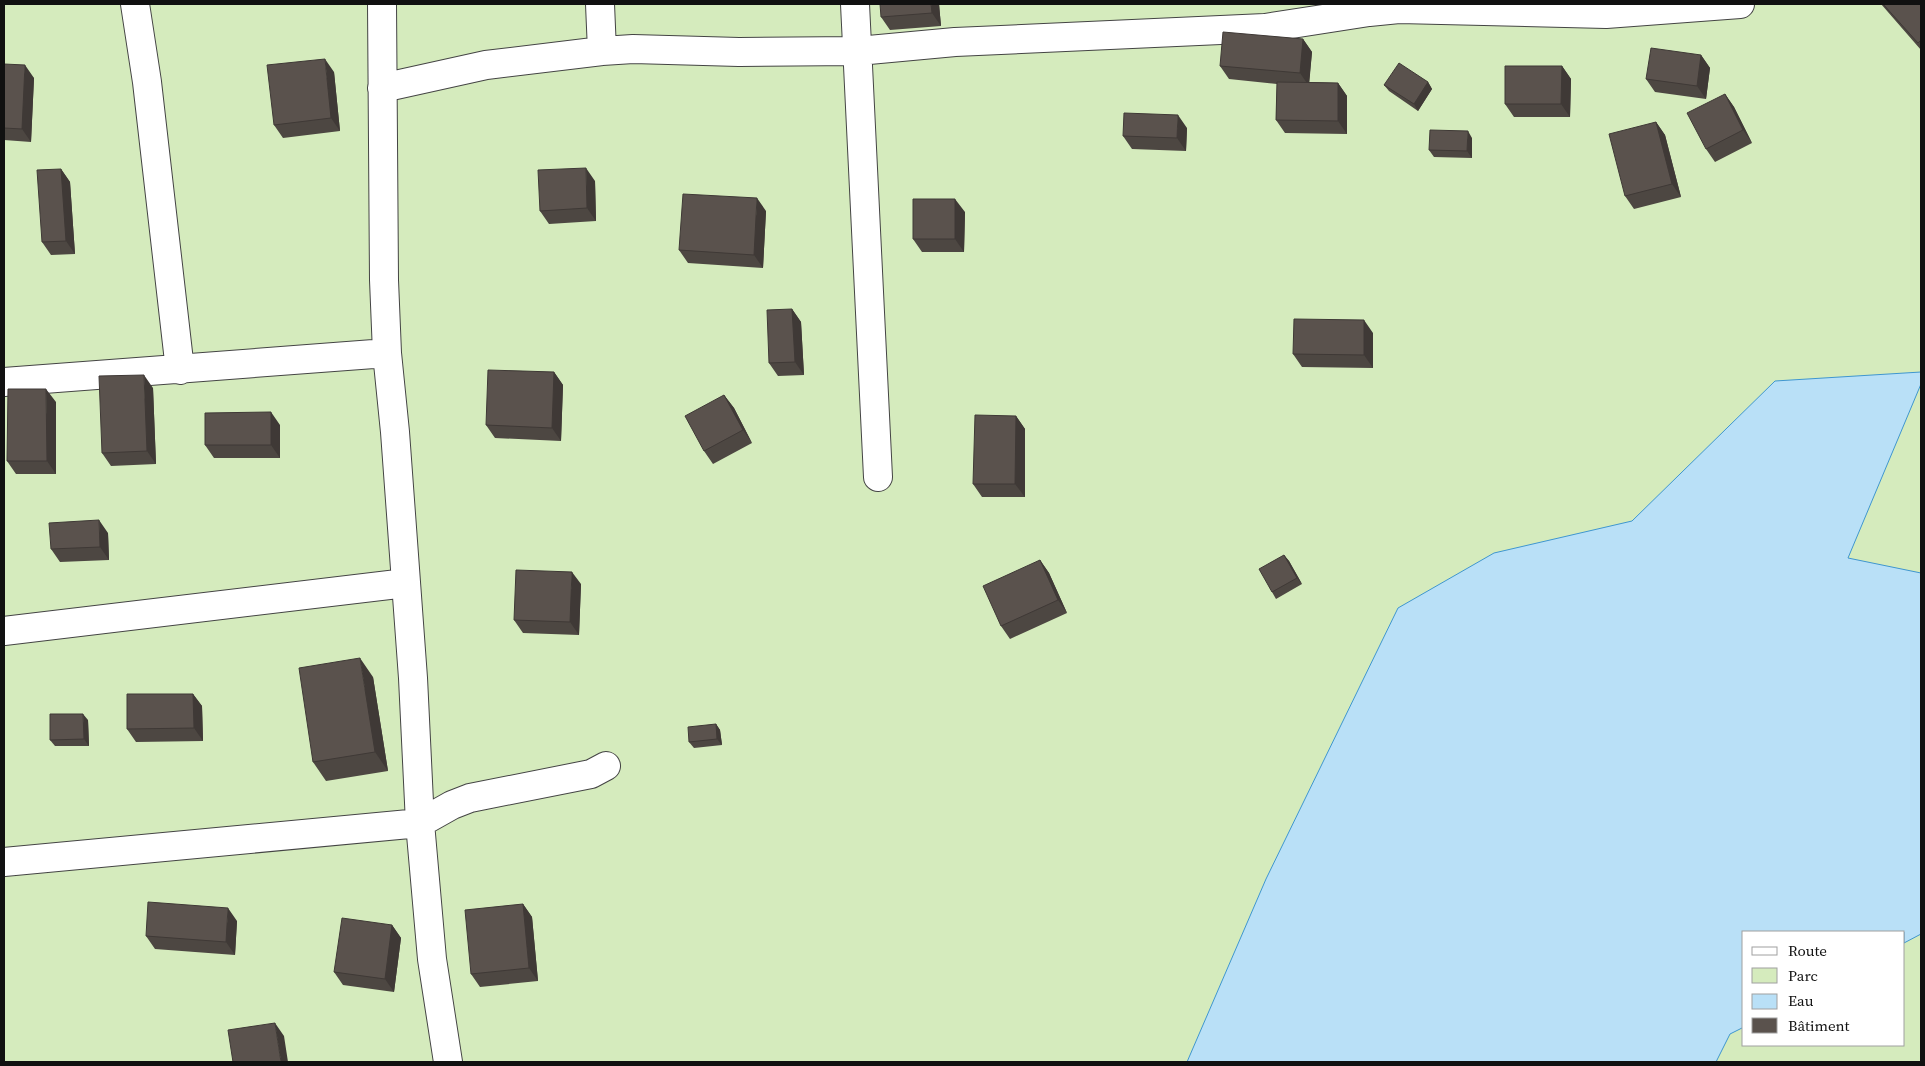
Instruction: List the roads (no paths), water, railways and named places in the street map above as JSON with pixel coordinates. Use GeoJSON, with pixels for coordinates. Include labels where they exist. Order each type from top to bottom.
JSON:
{"type":"FeatureCollection","features":[{"type":"Feature","properties":{"kind":"street"},"geometry":{"type":"LineString","coordinates":[[135,4],[147,82],[180,370]]}},
{"type":"Feature","properties":{"kind":"street"},"geometry":{"type":"LineString","coordinates":[[382,4],[384,280],[387,353],[406,583],[420,824],[432,959],[448,1062]]}},
{"type":"Feature","properties":{"kind":"street"},"geometry":{"type":"LineString","coordinates":[[600,4],[602,51]]}},
{"type":"Feature","properties":{"kind":"street"},"geometry":{"type":"LineString","coordinates":[[855,4],[878,477]]}},
{"type":"Feature","properties":{"kind":"street"},"geometry":{"type":"LineString","coordinates":[[382,88],[486,64],[634,48],[739,52],[858,50],[955,42],[1264,28],[1368,8],[1606,14],[1740,4]]}},
{"type":"Feature","properties":{"kind":"street"},"geometry":{"type":"LineString","coordinates":[[4,382],[387,353]]}},
{"type":"Feature","properties":{"kind":"street"},"geometry":{"type":"LineString","coordinates":[[4,631],[406,583]]}},
{"type":"Feature","properties":{"kind":"street"},"geometry":{"type":"LineString","coordinates":[[4,862],[420,824],[452,805],[470,798],[591,774],[606,766]]}},
{"type":"Feature","properties":{"kind":"water"},"geometry":{"type":"Polygon","coordinates":[[[1921,372],[1921,384],[1848,558],[1921,573],[1921,934],[1905,942],[1905,931],[1742,931],[1742,1028],[1730,1034],[1716,1062],[1187,1062],[1266,879],[1398,608],[1494,553],[1632,521],[1775,381],[1921,372]]]}}]}
